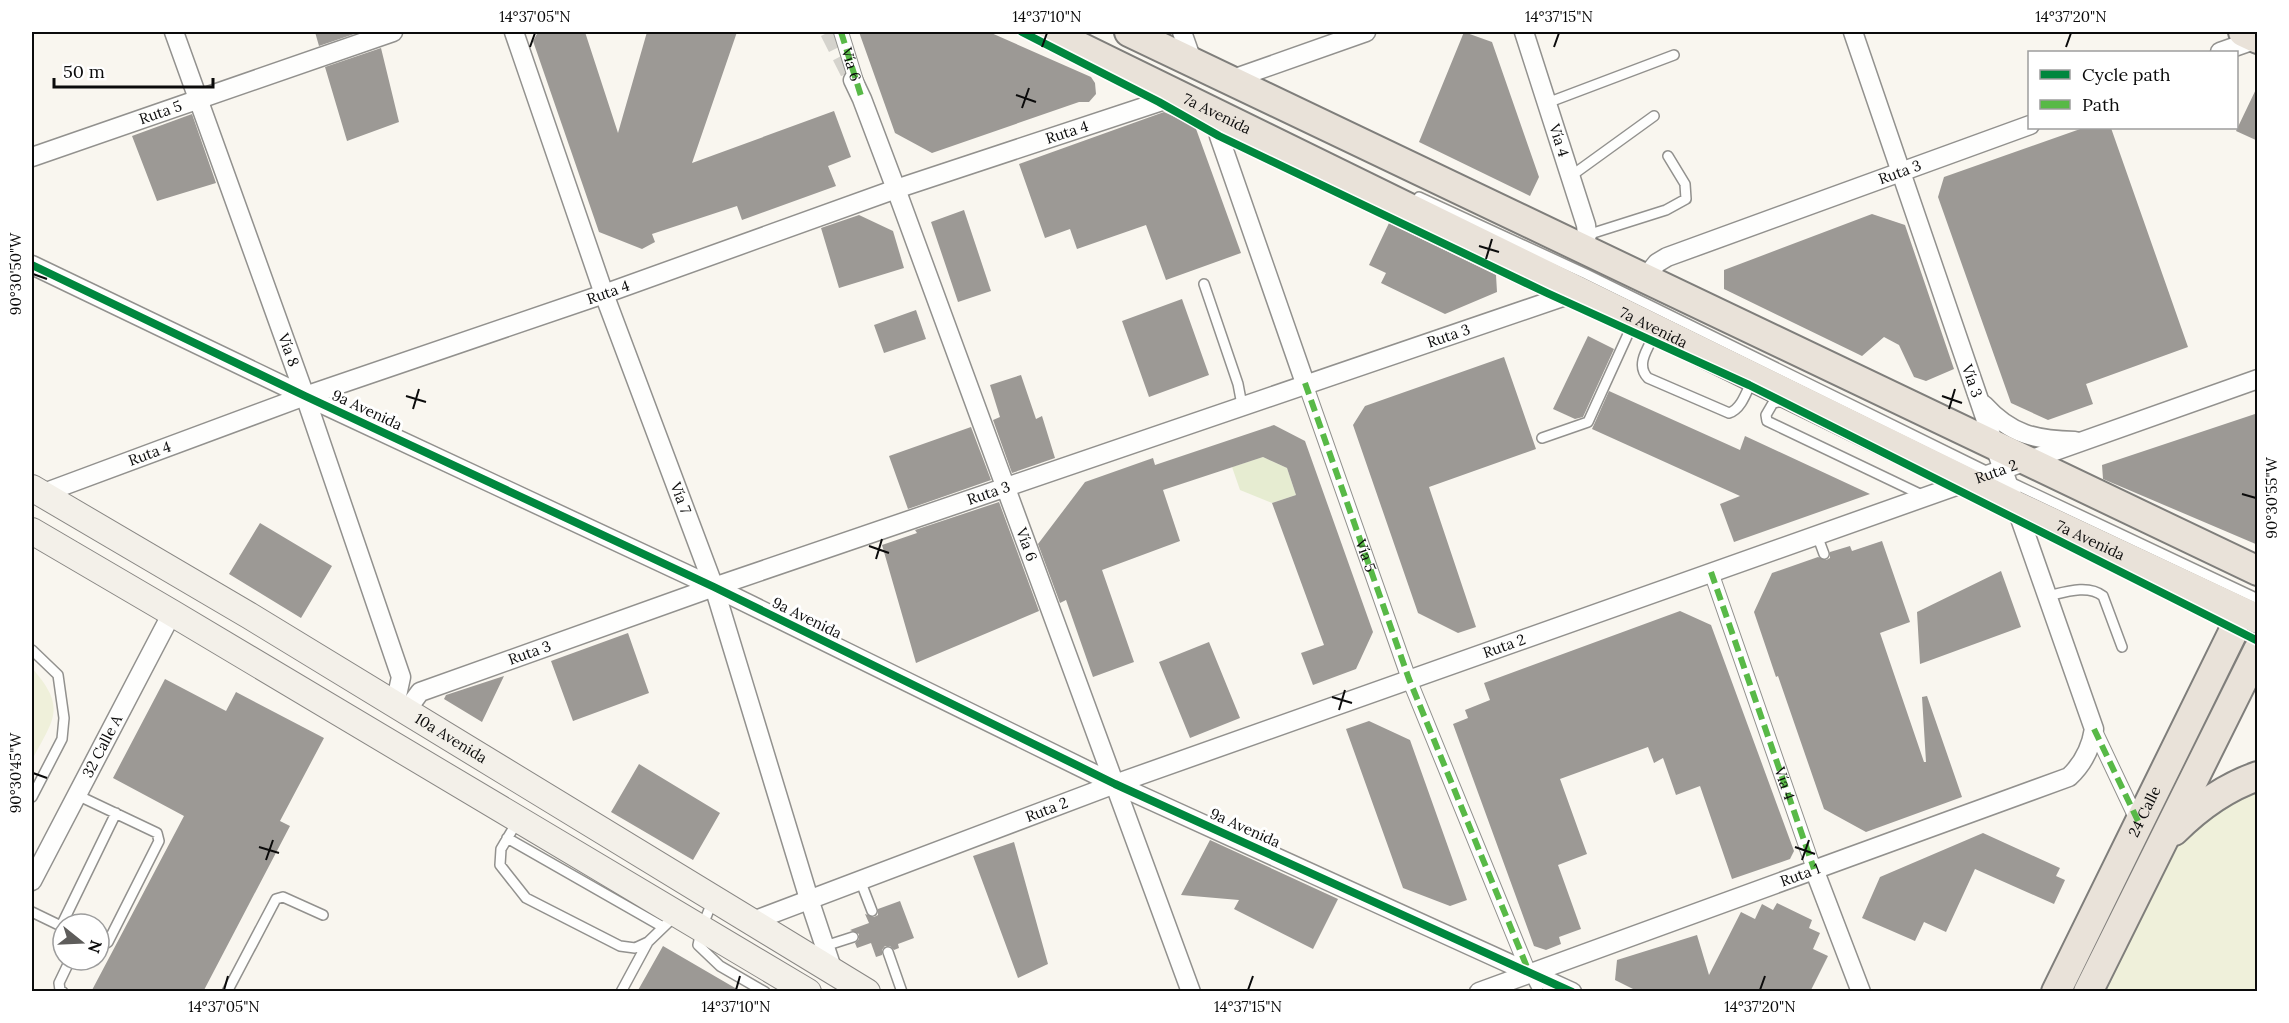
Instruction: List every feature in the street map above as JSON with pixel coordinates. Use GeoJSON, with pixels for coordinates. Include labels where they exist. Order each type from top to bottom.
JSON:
{"type":"FeatureCollection","features":[{"type":"Feature","properties":{"kind":"main road","name":"7a Avenida"},"geometry":{"type":"LineString","coordinates":[[1050,32],[1798,398],[2258,571]]}},
{"type":"Feature","properties":{"kind":"main road","name":"7a Avenida"},"geometry":{"type":"LineString","coordinates":[[1129,32],[1584,242],[1644,279],[2001,474],[2258,619]]}},
{"type":"Feature","properties":{"kind":"main road"},"geometry":{"type":"LineString","coordinates":[[2242,32],[2257,39]]}},
{"type":"Feature","properties":{"kind":"main road","name":"10a Avenida"},"geometry":{"type":"LineString","coordinates":[[36,491],[753,921],[860,990]]}},
{"type":"Feature","properties":{"kind":"main road"},"geometry":{"type":"LineString","coordinates":[[32,531],[172,613],[513,828],[671,920],[702,927],[808,992]]}},
{"type":"Feature","properties":{"kind":"main road"},"geometry":{"type":"LineString","coordinates":[[172,613],[190,601],[206,603],[353,689],[392,703]]}},
{"type":"Feature","properties":{"kind":"main road","name":"24 Calle"},"geometry":{"type":"LineString","coordinates":[[2056,992],[2233,632]]}},
{"type":"Feature","properties":{"kind":"main road"},"geometry":{"type":"LineString","coordinates":[[2255,655],[2252,677],[2258,695]]}},
{"type":"Feature","properties":{"kind":"main road","name":"24 Calle"},"geometry":{"type":"LineString","coordinates":[[2088,992],[2255,655]]}},
{"type":"Feature","properties":{"kind":"main road"},"geometry":{"type":"LineString","coordinates":[[2158,848],[2184,820],[2202,806],[2258,776]]}},
{"type":"Feature","properties":{"kind":"street","name":"Vía 8"},"geometry":{"type":"LineString","coordinates":[[174,32],[401,677],[392,703]]}},
{"type":"Feature","properties":{"kind":"street","name":"Ruta 5"},"geometry":{"type":"LineString","coordinates":[[32,157],[393,32]]}},
{"type":"Feature","properties":{"kind":"street","name":"Vía 7"},"geometry":{"type":"LineString","coordinates":[[514,32],[604,294],[714,587],[833,971]]}},
{"type":"Feature","properties":{"kind":"street","name":"Vía 6"},"geometry":{"type":"LineString","coordinates":[[841,32],[862,99],[1191,992]]}},
{"type":"Feature","properties":{"kind":"street"},"geometry":{"type":"LineString","coordinates":[[1182,32],[1193,63]]}},
{"type":"Feature","properties":{"kind":"street"},"geometry":{"type":"LineString","coordinates":[[1230,80],[1366,32]]}},
{"type":"Feature","properties":{"kind":"street","name":"Vía 4"},"geometry":{"type":"LineString","coordinates":[[1524,32],[1583,215],[1584,242]]}},
{"type":"Feature","properties":{"kind":"street","name":"Vía 3"},"geometry":{"type":"LineString","coordinates":[[1853,32],[1979,400],[2001,474],[2048,596],[2094,729]]}},
{"type":"Feature","properties":{"kind":"street"},"geometry":{"type":"LineString","coordinates":[[2223,51],[2257,39]]}},
{"type":"Feature","properties":{"kind":"street","name":"Vía 6"},"geometry":{"type":"LineString","coordinates":[[853,80],[862,99]]}},
{"type":"Feature","properties":{"kind":"street","name":"Ruta 4"},"geometry":{"type":"LineString","coordinates":[[36,491],[304,396],[604,294],[896,189],[1159,102],[1175,92]]}},
{"type":"Feature","properties":{"kind":"street","name":"Vía 5"},"geometry":{"type":"LineString","coordinates":[[1216,112],[1219,136],[1409,680],[1529,973],[1532,992]]}},
{"type":"Feature","properties":{"kind":"street","name":"Ruta 3"},"geometry":{"type":"LineString","coordinates":[[1644,279],[1657,262],[1667,257],[2028,126]]}},
{"type":"Feature","properties":{"kind":"street","name":"9a Avenida"},"geometry":{"type":"LineString","coordinates":[[32,265],[304,396],[714,587],[1115,784],[1572,992]]}},
{"type":"Feature","properties":{"kind":"street","name":"Ruta 3"},"geometry":{"type":"LineString","coordinates":[[392,703],[714,587],[1305,383],[1580,291]]}},
{"type":"Feature","properties":{"kind":"street","name":"Ruta 2"},"geometry":{"type":"LineString","coordinates":[[753,921],[1115,784],[1924,497],[2001,474],[2081,441],[2258,379]]}},
{"type":"Feature","properties":{"kind":"street"},"geometry":{"type":"LineString","coordinates":[[1979,400],[2002,423],[2025,435],[2081,441]]}},
{"type":"Feature","properties":{"kind":"street","name":"Vía 4"},"geometry":{"type":"LineString","coordinates":[[1711,572],[1814,869],[1861,992]]}},
{"type":"Feature","properties":{"kind":"street","name":"32 Calle A"},"geometry":{"type":"LineString","coordinates":[[32,881],[172,613]]}},
{"type":"Feature","properties":{"kind":"street"},"geometry":{"type":"LineString","coordinates":[[2094,729],[2139,823]]}},
{"type":"Feature","properties":{"kind":"street","name":"Ruta 1"},"geometry":{"type":"LineString","coordinates":[[1479,992],[2068,777],[2087,753],[2094,729]]}},
{"type":"Feature","properties":{"kind":"lane"},"geometry":{"type":"LineString","coordinates":[[1083,37],[1121,58],[1278,132]]}},
{"type":"Feature","properties":{"kind":"lane"},"geometry":{"type":"LineString","coordinates":[[1547,103],[1674,55]]}},
{"type":"Feature","properties":{"kind":"lane"},"geometry":{"type":"LineString","coordinates":[[1571,176],[1654,116]]}},
{"type":"Feature","properties":{"kind":"lane"},"geometry":{"type":"LineString","coordinates":[[1584,242],[1666,210],[1686,199],[1685,184],[1668,156]]}},
{"type":"Feature","properties":{"kind":"lane"},"geometry":{"type":"LineString","coordinates":[[1405,191],[1586,274],[2258,599]]}},
{"type":"Feature","properties":{"kind":"lane"},"geometry":{"type":"LineString","coordinates":[[1204,284],[1238,384],[1242,405]]}},
{"type":"Feature","properties":{"kind":"lane"},"geometry":{"type":"LineString","coordinates":[[1646,323],[1641,365],[1642,373],[1648,378],[1729,412],[1734,411],[1740,405],[1754,376]]}},
{"type":"Feature","properties":{"kind":"lane"},"geometry":{"type":"LineString","coordinates":[[1542,438],[1588,422],[1646,323]]}},
{"type":"Feature","properties":{"kind":"lane"},"geometry":{"type":"LineString","coordinates":[[1798,398],[1773,403],[1766,415],[1767,421],[1924,497]]}},
{"type":"Feature","properties":{"kind":"lane"},"geometry":{"type":"LineString","coordinates":[[1817,535],[1824,554]]}},
{"type":"Feature","properties":{"kind":"lane"},"geometry":{"type":"LineString","coordinates":[[2048,596],[2071,590],[2098,591],[2103,596],[2122,647]]}},
{"type":"Feature","properties":{"kind":"lane"},"geometry":{"type":"LineString","coordinates":[[32,650],[58,675],[64,718],[62,739],[32,797]]}},
{"type":"Feature","properties":{"kind":"lane"},"geometry":{"type":"LineString","coordinates":[[77,795],[157,833],[159,841],[111,936]]}},
{"type":"Feature","properties":{"kind":"lane"},"geometry":{"type":"LineString","coordinates":[[69,912],[116,813]]}},
{"type":"Feature","properties":{"kind":"lane"},"geometry":{"type":"LineString","coordinates":[[513,828],[501,849],[500,865],[526,898],[620,946],[635,948],[648,942]]}},
{"type":"Feature","properties":{"kind":"lane"},"geometry":{"type":"LineString","coordinates":[[860,880],[872,911]]}},
{"type":"Feature","properties":{"kind":"lane"},"geometry":{"type":"LineString","coordinates":[[227,992],[276,899],[283,897],[323,915]]}},
{"type":"Feature","properties":{"kind":"lane"},"geometry":{"type":"LineString","coordinates":[[714,898],[702,927],[698,945],[720,966],[765,992]]}},
{"type":"Feature","properties":{"kind":"lane"},"geometry":{"type":"LineString","coordinates":[[32,912],[51,922]]}},
{"type":"Feature","properties":{"kind":"lane"},"geometry":{"type":"LineString","coordinates":[[621,992],[648,942],[671,920]]}},
{"type":"Feature","properties":{"kind":"lane"},"geometry":{"type":"LineString","coordinates":[[825,946],[853,937]]}},
{"type":"Feature","properties":{"kind":"lane"},"geometry":{"type":"LineString","coordinates":[[888,952],[902,992]]}},
{"type":"Feature","properties":{"kind":"lane"},"geometry":{"type":"LineString","coordinates":[[63,992],[60,990],[59,983],[64,972]]}},
{"type":"Feature","properties":{"kind":"lane"},"geometry":{"type":"LineString","coordinates":[[1529,973],[1539,992]]}},
{"type":"Feature","properties":{"kind":"green space"},"geometry":{"type":"Polygon","coordinates":[[[1263,457],[1287,468],[1296,495],[1272,503],[1240,490],[1232,467],[1263,457]]]}},
{"type":"Feature","properties":{"kind":"green space"},"geometry":{"type":"Polygon","coordinates":[[[32,668],[50,693],[53,713],[51,723],[32,760],[32,668]]]}},
{"type":"Feature","properties":{"kind":"green space"},"geometry":{"type":"Polygon","coordinates":[[[2257,789],[2257,991],[2098,992],[2163,855],[2205,816],[2257,789]]]}},
{"type":"Feature","properties":{"kind":"building"},"geometry":{"type":"Polygon","coordinates":[[[315,32],[360,32],[319,46],[315,32]]]}},
{"type":"Feature","properties":{"kind":"building"},"geometry":{"type":"Polygon","coordinates":[[[538,32],[585,32],[618,133],[647,32],[737,32],[692,163],[834,111],[851,157],[828,166],[836,186],[742,220],[737,206],[652,234],[655,242],[642,249],[599,232],[533,41],[538,32]]]}},
{"type":"Feature","properties":{"kind":"building"},"geometry":{"type":"Polygon","coordinates":[[[859,32],[989,32],[1091,77],[1095,83],[1096,94],[1089,102],[1079,102],[932,153],[895,133],[859,32]]]}},
{"type":"Feature","properties":{"kind":"building"},"geometry":{"type":"Polygon","coordinates":[[[1464,32],[1492,42],[1539,177],[1530,196],[1419,142],[1464,32]]]}},
{"type":"Feature","properties":{"kind":"building"},"geometry":{"type":"Polygon","coordinates":[[[381,48],[399,122],[347,141],[325,67],[381,48]]]}},
{"type":"Feature","properties":{"kind":"building"},"geometry":{"type":"Polygon","coordinates":[[[2258,85],[2258,141],[2236,131],[2258,85]]]}},
{"type":"Feature","properties":{"kind":"building"},"geometry":{"type":"Polygon","coordinates":[[[1164,112],[1195,126],[1241,253],[1166,280],[1146,225],[1077,249],[1070,229],[1045,238],[1019,164],[1164,112]]]}},
{"type":"Feature","properties":{"kind":"building"},"geometry":{"type":"Polygon","coordinates":[[[192,114],[216,183],[157,201],[132,136],[192,114]]]}},
{"type":"Feature","properties":{"kind":"building"},"geometry":{"type":"Polygon","coordinates":[[[2080,129],[2111,129],[2188,347],[2086,384],[2093,404],[2048,420],[2011,403],[1938,197],[1944,177],[2080,129]]]}},
{"type":"Feature","properties":{"kind":"building"},"geometry":{"type":"Polygon","coordinates":[[[964,210],[991,291],[958,302],[931,222],[964,210]]]}},
{"type":"Feature","properties":{"kind":"building"},"geometry":{"type":"Polygon","coordinates":[[[1872,214],[1905,225],[1954,369],[1926,381],[1914,377],[1899,345],[1884,337],[1862,356],[1724,289],[1724,270],[1872,214]]]}},
{"type":"Feature","properties":{"kind":"building"},"geometry":{"type":"Polygon","coordinates":[[[859,215],[893,231],[904,268],[839,288],[821,228],[859,215]]]}},
{"type":"Feature","properties":{"kind":"building"},"geometry":{"type":"Polygon","coordinates":[[[1389,223],[1496,275],[1497,292],[1445,314],[1381,283],[1386,273],[1369,265],[1389,223]]]}},
{"type":"Feature","properties":{"kind":"building"},"geometry":{"type":"Polygon","coordinates":[[[1182,299],[1209,375],[1149,397],[1122,321],[1182,299]]]}},
{"type":"Feature","properties":{"kind":"building"},"geometry":{"type":"Polygon","coordinates":[[[916,310],[926,339],[884,353],[874,325],[916,310]]]}},
{"type":"Feature","properties":{"kind":"building"},"geometry":{"type":"Polygon","coordinates":[[[1588,336],[1614,349],[1583,417],[1575,419],[1553,409],[1588,336]]]}},
{"type":"Feature","properties":{"kind":"building"},"geometry":{"type":"Polygon","coordinates":[[[1504,357],[1536,449],[1429,487],[1476,627],[1458,633],[1418,613],[1353,425],[1365,406],[1504,357]]]}},
{"type":"Feature","properties":{"kind":"building"},"geometry":{"type":"Polygon","coordinates":[[[1021,375],[1036,419],[1042,416],[1055,458],[1012,473],[993,420],[1000,417],[990,385],[1021,375]]]}},
{"type":"Feature","properties":{"kind":"building"},"geometry":{"type":"Polygon","coordinates":[[[1609,391],[1740,450],[1745,436],[1870,494],[1734,542],[1720,504],[1740,496],[1592,429],[1609,391]]]}},
{"type":"Feature","properties":{"kind":"building"},"geometry":{"type":"Polygon","coordinates":[[[2258,413],[2258,545],[2103,479],[2102,465],[2258,413]]]}},
{"type":"Feature","properties":{"kind":"building"},"geometry":{"type":"Polygon","coordinates":[[[1274,425],[1305,441],[1373,632],[1356,669],[1313,685],[1301,653],[1324,645],[1272,503],[1296,495],[1287,468],[1263,457],[1163,490],[1180,541],[1102,570],[1134,662],[1093,677],[1066,600],[1060,603],[1038,544],[1085,482],[1153,458],[1155,465],[1274,425]]]}},
{"type":"Feature","properties":{"kind":"building"},"geometry":{"type":"Polygon","coordinates":[[[971,427],[991,480],[908,509],[889,456],[971,427]]]}},
{"type":"Feature","properties":{"kind":"building"},"geometry":{"type":"Polygon","coordinates":[[[999,502],[1039,611],[916,663],[882,545],[917,533],[915,530],[999,502]]]}},
{"type":"Feature","properties":{"kind":"building"},"geometry":{"type":"Polygon","coordinates":[[[260,523],[332,566],[301,618],[229,574],[260,523]]]}},
{"type":"Feature","properties":{"kind":"building"},"geometry":{"type":"Polygon","coordinates":[[[1882,541],[1910,622],[1880,633],[1924,762],[1926,762],[1922,697],[1927,696],[1962,797],[1866,832],[1824,809],[1754,612],[1772,573],[1818,557],[1826,560],[1830,558],[1830,552],[1850,546],[1852,551],[1882,541]]]}},
{"type":"Feature","properties":{"kind":"building"},"geometry":{"type":"Polygon","coordinates":[[[2001,571],[2021,627],[1920,664],[1917,612],[2001,571]]]}},
{"type":"Feature","properties":{"kind":"building"},"geometry":{"type":"Polygon","coordinates":[[[1680,611],[1711,625],[1794,851],[1790,859],[1732,879],[1700,786],[1676,795],[1663,758],[1654,763],[1648,747],[1560,779],[1587,854],[1558,865],[1581,929],[1559,937],[1561,944],[1546,950],[1534,946],[1453,724],[1468,718],[1465,710],[1490,700],[1484,683],[1680,611]]]}},
{"type":"Feature","properties":{"kind":"building"},"geometry":{"type":"Polygon","coordinates":[[[628,633],[649,693],[573,721],[551,661],[628,633]]]}},
{"type":"Feature","properties":{"kind":"building"},"geometry":{"type":"Polygon","coordinates":[[[1209,642],[1240,718],[1190,738],[1159,662],[1209,642]]]}},
{"type":"Feature","properties":{"kind":"building"},"geometry":{"type":"Polygon","coordinates":[[[504,676],[482,722],[444,699],[446,695],[504,676]]]}},
{"type":"Feature","properties":{"kind":"building"},"geometry":{"type":"Polygon","coordinates":[[[165,679],[226,711],[236,692],[324,738],[280,821],[290,826],[203,992],[91,992],[102,972],[111,972],[111,954],[184,816],[113,778],[165,679]]]}},
{"type":"Feature","properties":{"kind":"building"},"geometry":{"type":"Polygon","coordinates":[[[1369,721],[1410,740],[1467,900],[1450,906],[1403,888],[1346,729],[1369,721]]]}},
{"type":"Feature","properties":{"kind":"building"},"geometry":{"type":"Polygon","coordinates":[[[639,764],[720,813],[693,860],[611,812],[639,764]]]}},
{"type":"Feature","properties":{"kind":"building"},"geometry":{"type":"Polygon","coordinates":[[[1983,833],[2060,868],[2056,876],[2065,880],[2054,904],[1975,869],[1946,932],[1924,922],[1915,941],[1862,918],[1880,877],[1983,833]]]}},
{"type":"Feature","properties":{"kind":"building"},"geometry":{"type":"Polygon","coordinates":[[[1210,840],[1338,899],[1313,949],[1234,909],[1239,900],[1181,895],[1210,840]]]}},
{"type":"Feature","properties":{"kind":"building"},"geometry":{"type":"Polygon","coordinates":[[[1014,842],[1048,964],[1018,978],[973,856],[1014,842]]]}},
{"type":"Feature","properties":{"kind":"building"},"geometry":{"type":"Polygon","coordinates":[[[900,901],[914,938],[898,944],[899,948],[894,950],[890,946],[885,946],[882,955],[876,957],[871,943],[857,948],[855,943],[859,939],[859,934],[850,930],[869,923],[865,914],[874,917],[878,915],[878,909],[900,901]]]}},
{"type":"Feature","properties":{"kind":"building"},"geometry":{"type":"Polygon","coordinates":[[[1777,903],[1812,920],[1809,928],[1820,933],[1813,949],[1828,956],[1810,992],[1639,992],[1615,980],[1617,960],[1697,935],[1709,975],[1741,912],[1755,919],[1762,904],[1773,910],[1777,903]]]}},
{"type":"Feature","properties":{"kind":"building"},"geometry":{"type":"Polygon","coordinates":[[[663,946],[742,992],[637,992],[663,946]]]}},
{"type":"Feature","properties":{"kind":"tunnel"},"geometry":{"type":"LineString","coordinates":[[829,32],[853,80]]}},
{"type":"Feature","properties":{"kind":"marked path"},"geometry":{"type":"LineString","coordinates":[[841,32],[862,99]]}},
{"type":"Feature","properties":{"kind":"marked path"},"geometry":{"type":"LineString","coordinates":[[1305,383],[1409,679],[1529,972]]}},
{"type":"Feature","properties":{"kind":"marked path"},"geometry":{"type":"LineString","coordinates":[[1711,572],[1814,869]]}},
{"type":"Feature","properties":{"kind":"marked path"},"geometry":{"type":"LineString","coordinates":[[2094,729],[2139,823]]}},
{"type":"Feature","properties":{"kind":"cycle path"},"geometry":{"type":"LineString","coordinates":[[1022,32],[1159,102],[1219,136],[1547,293],[1749,385],[2258,641]]}},
{"type":"Feature","properties":{"kind":"cycle path"},"geometry":{"type":"LineString","coordinates":[[32,265],[305,396],[714,587],[1115,784],[1572,992]]}}]}
